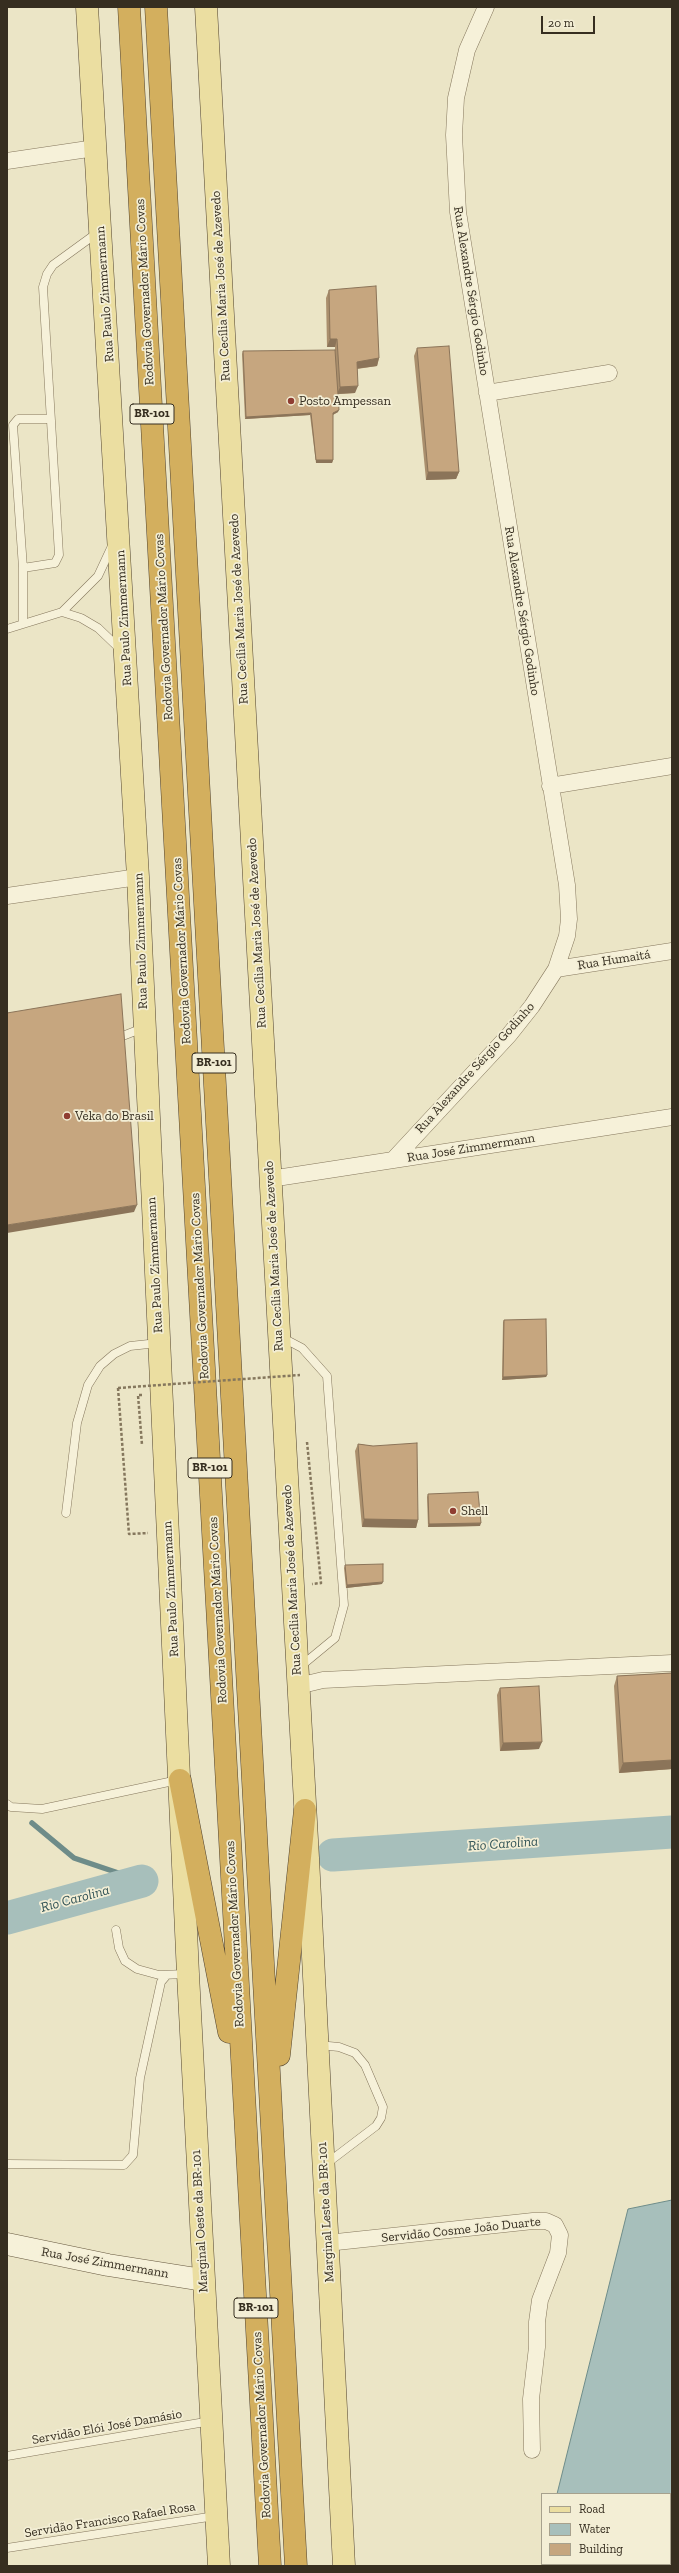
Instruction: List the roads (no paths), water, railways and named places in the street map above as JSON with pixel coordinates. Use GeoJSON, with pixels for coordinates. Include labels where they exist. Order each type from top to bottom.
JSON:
{"type":"FeatureCollection","features":[{"type":"Feature","properties":{"kind":"highway","name":"Rodovia Governador Mário Covas"},"geometry":{"type":"LineString","coordinates":[[129,7],[270,2566]]}},
{"type":"Feature","properties":{"kind":"highway","name":"Rodovia Governador Mário Covas"},"geometry":{"type":"LineString","coordinates":[[156,7],[296,2566]]}},
{"type":"Feature","properties":{"kind":"highway"},"geometry":{"type":"LineString","coordinates":[[180,1780],[245,2114]]}},
{"type":"Feature","properties":{"kind":"highway"},"geometry":{"type":"LineString","coordinates":[[272,2120],[305,1810]]}},
{"type":"Feature","properties":{"kind":"main road","name":"Rua Paulo Zimmermann"},"geometry":{"type":"LineString","coordinates":[[87,7],[119,527],[138,877],[158,1342],[180,1780],[183,1876]]}},
{"type":"Feature","properties":{"kind":"main road","name":"Rua Cecília Maria José de Azevedo"},"geometry":{"type":"LineString","coordinates":[[206,7],[308,1858]]}},
{"type":"Feature","properties":{"kind":"main road","name":"Marginal Leste da BR-101"},"geometry":{"type":"LineString","coordinates":[[308,1858],[344,2566]]}},
{"type":"Feature","properties":{"kind":"main road","name":"Marginal Oeste da BR-101"},"geometry":{"type":"LineString","coordinates":[[183,1876],[177,1975],[203,2280],[219,2566]]}},
{"type":"Feature","properties":{"kind":"main road","name":"Rua José Zimmermann"},"geometry":{"type":"LineString","coordinates":[[7,2244],[108,2265],[203,2280]]}},
{"type":"Feature","properties":{"kind":"street","name":"Rua Alexandre Sérgio Godinho"},"geometry":{"type":"LineString","coordinates":[[393,1160],[521,1020],[556,969],[567,936],[569,900],[459,218],[454,135],[460,76],[469,43],[486,7]]}},
{"type":"Feature","properties":{"kind":"street"},"geometry":{"type":"LineString","coordinates":[[7,161],[95,148]]}},
{"type":"Feature","properties":{"kind":"street"},"geometry":{"type":"LineString","coordinates":[[487,394],[609,373]]}},
{"type":"Feature","properties":{"kind":"street"},"geometry":{"type":"LineString","coordinates":[[550,786],[672,766]]}},
{"type":"Feature","properties":{"kind":"street"},"geometry":{"type":"LineString","coordinates":[[7,896],[138,877]]}},
{"type":"Feature","properties":{"kind":"street","name":"Rua Humaitá"},"geometry":{"type":"LineString","coordinates":[[556,969],[672,951]]}},
{"type":"Feature","properties":{"kind":"street","name":"Rua José Zimmermann"},"geometry":{"type":"LineString","coordinates":[[270,1179],[672,1117]]}},
{"type":"Feature","properties":{"kind":"street"},"geometry":{"type":"LineString","coordinates":[[298,1677],[323,1680],[672,1663]]}},
{"type":"Feature","properties":{"kind":"street","name":"Servidão Cosme João Duarte"},"geometry":{"type":"LineString","coordinates":[[327,2243],[533,2221],[546,2221],[555,2225],[560,2235],[558,2253],[540,2300],[537,2322],[538,2347],[531,2399],[532,2450]]}},
{"type":"Feature","properties":{"kind":"lane"},"geometry":{"type":"LineString","coordinates":[[23,568],[55,563],[59,555],[43,287],[47,274],[53,265],[101,230]]}},
{"type":"Feature","properties":{"kind":"lane"},"geometry":{"type":"LineString","coordinates":[[23,623],[23,568],[13,425],[18,419],[50,420]]}},
{"type":"Feature","properties":{"kind":"lane"},"geometry":{"type":"LineString","coordinates":[[7,629],[62,612],[98,576],[119,527]]}},
{"type":"Feature","properties":{"kind":"lane"},"geometry":{"type":"LineString","coordinates":[[62,612],[81,618],[98,628],[114,641],[126,657]]}},
{"type":"Feature","properties":{"kind":"lane"},"geometry":{"type":"LineString","coordinates":[[107,1042],[144,1028]]}},
{"type":"Feature","properties":{"kind":"lane"},"geometry":{"type":"LineString","coordinates":[[279,1336],[302,1348],[327,1376],[344,1605],[335,1638],[298,1677]]}},
{"type":"Feature","properties":{"kind":"lane"},"geometry":{"type":"LineString","coordinates":[[66,1513],[77,1423],[88,1385],[100,1366],[114,1354],[130,1346],[158,1342]]}},
{"type":"Feature","properties":{"kind":"lane"},"geometry":{"type":"LineString","coordinates":[[7,1804],[11,1807],[42,1809],[180,1780]]}},
{"type":"Feature","properties":{"kind":"lane"},"geometry":{"type":"LineString","coordinates":[[116,1930],[119,1948],[125,1961],[137,1969],[177,1975]]}},
{"type":"Feature","properties":{"kind":"lane"},"geometry":{"type":"LineString","coordinates":[[7,2164],[124,2165],[133,2155],[140,2078],[161,1982],[177,1975]]}},
{"type":"Feature","properties":{"kind":"lane"},"geometry":{"type":"LineString","coordinates":[[318,2045],[339,2047],[355,2053],[365,2065],[383,2107],[381,2118],[376,2126],[324,2166]]}},
{"type":"Feature","properties":{"kind":"lane","name":"Servidão Elói José Damásio"},"geometry":{"type":"LineString","coordinates":[[7,2456],[211,2421]]}},
{"type":"Feature","properties":{"kind":"lane","name":"Servidão Francisco Rafael Rosa"},"geometry":{"type":"LineString","coordinates":[[7,2548],[216,2516]]}},
{"type":"Feature","properties":{"kind":"water"},"geometry":{"type":"Polygon","coordinates":[[[672,2200],[672,2566],[561,2566],[671,2565],[671,2493],[557,2493],[628,2209],[672,2200]]]}},
{"type":"Feature","properties":{"kind":"waterway"},"geometry":{"type":"LineString","coordinates":[[32,1823],[74,1858],[142,1881]]}},
{"type":"Feature","properties":{"kind":"waterway","name":"Rio Carolina"},"geometry":{"type":"LineString","coordinates":[[333,1855],[672,1832]]}},
{"type":"Feature","properties":{"kind":"waterway","name":"Rio Carolina"},"geometry":{"type":"LineString","coordinates":[[7,1918],[142,1881]]}},
{"type":"Feature","properties":{"kind":"place","name":"Posto Ampessan"},"geometry":{"type":"Point","coordinates":[291,401]}},
{"type":"Feature","properties":{"kind":"place","name":"Veka do Brasil"},"geometry":{"type":"Point","coordinates":[67,1116]}},
{"type":"Feature","properties":{"kind":"place","name":"Shell"},"geometry":{"type":"Point","coordinates":[453,1511]}}]}
